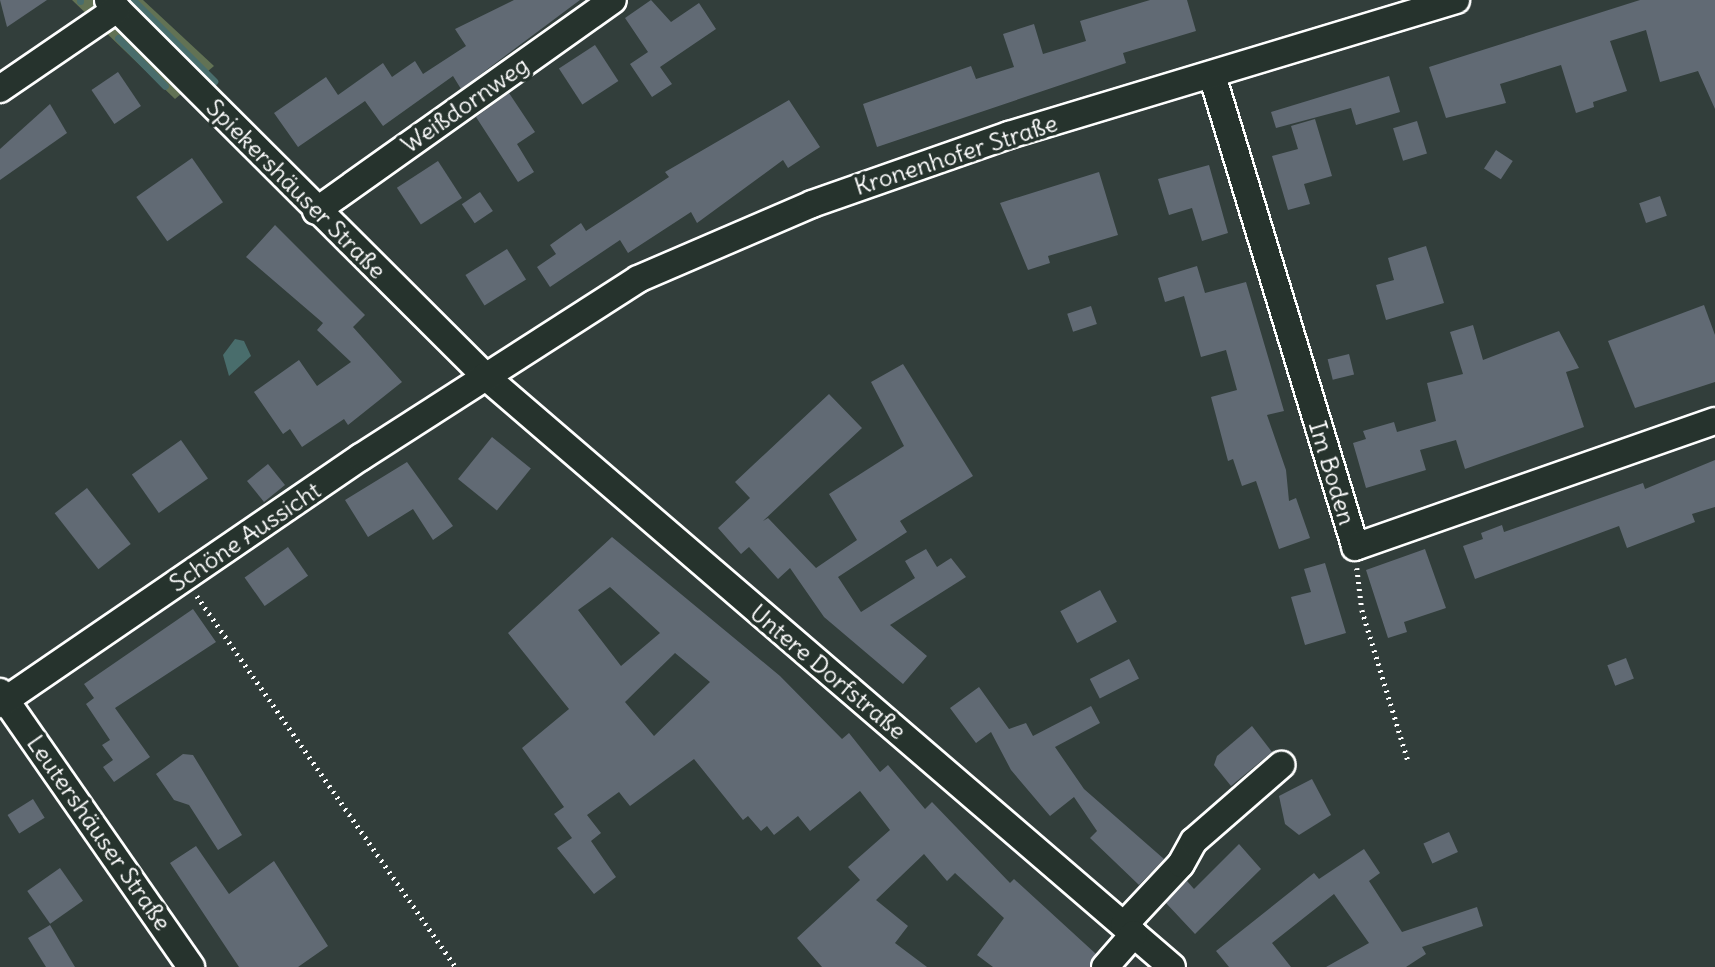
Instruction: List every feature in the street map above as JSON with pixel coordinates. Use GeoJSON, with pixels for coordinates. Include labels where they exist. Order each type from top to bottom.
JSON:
{"type":"FeatureCollection","features":[{"type":"Feature","properties":{"kind":"street","name":"Weißdornweg"},"geometry":{"type":"LineString","coordinates":[[316,211],[613,0]]}},
{"type":"Feature","properties":{"kind":"street","name":"Kronenhofer Straße"},"geometry":{"type":"LineString","coordinates":[[485,376],[638,279],[812,204],[1212,75],[1456,0]]}},
{"type":"Feature","properties":{"kind":"street","name":"Spiekershäuser Straße"},"geometry":{"type":"LineString","coordinates":[[113,4],[316,211],[485,376]]}},
{"type":"Feature","properties":{"kind":"street"},"geometry":{"type":"LineString","coordinates":[[0,89],[113,4]]}},
{"type":"Feature","properties":{"kind":"street","name":"Im Boden"},"geometry":{"type":"LineString","coordinates":[[1212,75],[1355,547],[1715,421]]}},
{"type":"Feature","properties":{"kind":"street","name":"Schöne Aussicht"},"geometry":{"type":"LineString","coordinates":[[2,698],[485,376]]}},
{"type":"Feature","properties":{"kind":"street","name":"Untere Dorfstraße"},"geometry":{"type":"LineString","coordinates":[[485,376],[1172,967]]}},
{"type":"Feature","properties":{"kind":"street","name":"Leutershäuser Straße"},"geometry":{"type":"LineString","coordinates":[[2,698],[191,967]]}},
{"type":"Feature","properties":{"kind":"street"},"geometry":{"type":"LineString","coordinates":[[1105,967],[1129,930],[1202,833],[1282,765]]}},
{"type":"Feature","properties":{"kind":"path"},"geometry":{"type":"LineString","coordinates":[[1355,547],[1362,610],[1408,760]]}},
{"type":"Feature","properties":{"kind":"path"},"geometry":{"type":"LineString","coordinates":[[184,579],[456,967]]}},
{"type":"Feature","properties":{"kind":"green space"},"geometry":{"type":"Polygon","coordinates":[[[72,0],[143,0],[214,66],[175,99],[72,0]]]}},
{"type":"Feature","properties":{"kind":"water"},"geometry":{"type":"Polygon","coordinates":[[[235,339],[244,341],[251,356],[229,376],[223,355],[235,339]]]}},
{"type":"Feature","properties":{"kind":"building"},"geometry":{"type":"Polygon","coordinates":[[[0,0],[47,0],[7,27],[0,0]]]}},
{"type":"Feature","properties":{"kind":"building"},"geometry":{"type":"Polygon","coordinates":[[[514,0],[580,0],[461,89],[453,76],[383,126],[365,101],[298,147],[274,113],[326,77],[338,95],[383,63],[392,77],[415,61],[423,74],[466,46],[455,29],[514,0]]]}},
{"type":"Feature","properties":{"kind":"building"},"geometry":{"type":"Polygon","coordinates":[[[651,0],[671,22],[699,3],[716,29],[660,67],[672,84],[652,97],[630,64],[648,52],[625,18],[651,0]]]}},
{"type":"Feature","properties":{"kind":"building"},"geometry":{"type":"Polygon","coordinates":[[[1150,0],[1187,0],[1196,31],[1123,53],[1126,63],[877,147],[863,104],[971,66],[976,79],[1014,67],[1003,34],[1034,24],[1043,54],[1086,41],[1080,21],[1150,0]]]}},
{"type":"Feature","properties":{"kind":"building"},"geometry":{"type":"Polygon","coordinates":[[[1640,0],[1715,0],[1715,109],[1698,71],[1660,82],[1646,30],[1610,41],[1627,91],[1593,102],[1594,107],[1576,113],[1561,65],[1500,84],[1506,103],[1446,118],[1429,67],[1640,0]]]}},
{"type":"Feature","properties":{"kind":"building"},"geometry":{"type":"Polygon","coordinates":[[[595,45],[618,81],[582,104],[559,68],[595,45]]]}},
{"type":"Feature","properties":{"kind":"building"},"geometry":{"type":"Polygon","coordinates":[[[118,72],[141,106],[114,124],[91,90],[118,72]]]}},
{"type":"Feature","properties":{"kind":"building"},"geometry":{"type":"Polygon","coordinates":[[[1389,76],[1400,112],[1356,125],[1351,108],[1276,128],[1271,112],[1389,76]]]}},
{"type":"Feature","properties":{"kind":"building"},"geometry":{"type":"Polygon","coordinates":[[[509,93],[535,132],[517,144],[534,172],[518,182],[476,117],[509,93]]]}},
{"type":"Feature","properties":{"kind":"building"},"geometry":{"type":"Polygon","coordinates":[[[789,100],[820,147],[788,168],[783,160],[697,223],[691,212],[628,253],[620,240],[550,287],[537,267],[556,254],[550,245],[581,223],[586,231],[669,177],[665,172],[789,100]]]}},
{"type":"Feature","properties":{"kind":"building"},"geometry":{"type":"Polygon","coordinates":[[[50,104],[67,133],[0,180],[0,149],[50,104]]]}},
{"type":"Feature","properties":{"kind":"building"},"geometry":{"type":"Polygon","coordinates":[[[1315,119],[1332,176],[1304,184],[1310,204],[1288,210],[1272,156],[1298,149],[1291,126],[1315,119]]]}},
{"type":"Feature","properties":{"kind":"building"},"geometry":{"type":"Polygon","coordinates":[[[1417,121],[1427,154],[1403,161],[1393,128],[1417,121]]]}},
{"type":"Feature","properties":{"kind":"building"},"geometry":{"type":"Polygon","coordinates":[[[1496,150],[1513,161],[1501,179],[1484,168],[1496,150]]]}},
{"type":"Feature","properties":{"kind":"building"},"geometry":{"type":"Polygon","coordinates":[[[192,158],[223,202],[167,241],[136,197],[192,158]]]}},
{"type":"Feature","properties":{"kind":"building"},"geometry":{"type":"Polygon","coordinates":[[[438,161],[462,198],[421,225],[397,188],[438,161]]]}},
{"type":"Feature","properties":{"kind":"building"},"geometry":{"type":"Polygon","coordinates":[[[1209,165],[1228,233],[1202,241],[1192,208],[1169,215],[1158,179],[1209,165]]]}},
{"type":"Feature","properties":{"kind":"building"},"geometry":{"type":"Polygon","coordinates":[[[1099,172],[1118,235],[1048,256],[1050,263],[1028,270],[1000,203],[1099,172]]]}},
{"type":"Feature","properties":{"kind":"building"},"geometry":{"type":"Polygon","coordinates":[[[480,192],[493,211],[475,223],[462,204],[480,192]]]}},
{"type":"Feature","properties":{"kind":"building"},"geometry":{"type":"Polygon","coordinates":[[[1660,196],[1667,216],[1646,223],[1639,203],[1660,196]]]}},
{"type":"Feature","properties":{"kind":"building"},"geometry":{"type":"Polygon","coordinates":[[[275,225],[365,315],[353,327],[402,382],[348,425],[344,419],[302,447],[290,429],[283,434],[254,392],[299,360],[317,386],[351,362],[317,330],[323,323],[246,257],[275,225]]]}},
{"type":"Feature","properties":{"kind":"building"},"geometry":{"type":"Polygon","coordinates":[[[1426,246],[1444,303],[1386,320],[1376,285],[1394,280],[1388,258],[1426,246]]]}},
{"type":"Feature","properties":{"kind":"building"},"geometry":{"type":"Polygon","coordinates":[[[507,249],[526,280],[485,305],[465,275],[507,249]]]}},
{"type":"Feature","properties":{"kind":"building"},"geometry":{"type":"Polygon","coordinates":[[[1197,266],[1205,293],[1246,282],[1284,411],[1267,415],[1286,470],[1289,501],[1296,498],[1310,538],[1279,549],[1256,481],[1242,486],[1233,459],[1228,461],[1211,397],[1237,390],[1226,350],[1201,357],[1184,296],[1165,302],[1158,278],[1197,266]]]}},
{"type":"Feature","properties":{"kind":"building"},"geometry":{"type":"Polygon","coordinates":[[[1704,305],[1715,335],[1715,382],[1635,408],[1608,341],[1704,305]]]}},
{"type":"Feature","properties":{"kind":"building"},"geometry":{"type":"Polygon","coordinates":[[[1091,306],[1097,324],[1073,332],[1067,314],[1091,306]]]}},
{"type":"Feature","properties":{"kind":"building"},"geometry":{"type":"Polygon","coordinates":[[[1473,325],[1483,360],[1559,331],[1579,368],[1566,372],[1584,427],[1465,469],[1456,440],[1420,450],[1426,470],[1366,488],[1353,443],[1366,439],[1363,431],[1394,422],[1397,432],[1436,421],[1427,383],[1463,374],[1450,332],[1473,325]]]}},
{"type":"Feature","properties":{"kind":"building"},"geometry":{"type":"Polygon","coordinates":[[[1349,354],[1354,374],[1333,380],[1328,359],[1349,354]]]}},
{"type":"Feature","properties":{"kind":"building"},"geometry":{"type":"Polygon","coordinates":[[[903,364],[973,476],[900,521],[907,532],[838,577],[861,612],[915,578],[905,561],[926,549],[937,567],[951,558],[966,577],[890,625],[927,656],[903,684],[824,617],[790,568],[778,579],[749,547],[741,554],[718,528],[750,498],[735,482],[829,394],[862,428],[763,521],[768,518],[816,568],[857,540],[829,494],[904,446],[871,382],[903,364]]]}},
{"type":"Feature","properties":{"kind":"building"},"geometry":{"type":"Polygon","coordinates":[[[492,437],[531,468],[497,510],[458,479],[492,437]]]}},
{"type":"Feature","properties":{"kind":"building"},"geometry":{"type":"Polygon","coordinates":[[[181,440],[208,479],[159,513],[132,474],[181,440]]]}},
{"type":"Feature","properties":{"kind":"building"},"geometry":{"type":"Polygon","coordinates":[[[1715,460],[1715,507],[1692,514],[1695,522],[1627,548],[1619,526],[1475,579],[1463,546],[1483,539],[1481,533],[1502,525],[1504,532],[1643,483],[1645,489],[1715,460]]]}},
{"type":"Feature","properties":{"kind":"building"},"geometry":{"type":"Polygon","coordinates":[[[407,462],[453,526],[433,540],[413,509],[368,537],[345,500],[407,462]]]}},
{"type":"Feature","properties":{"kind":"building"},"geometry":{"type":"Polygon","coordinates":[[[268,464],[285,485],[264,502],[247,481],[268,464]]]}},
{"type":"Feature","properties":{"kind":"building"},"geometry":{"type":"Polygon","coordinates":[[[87,488],[131,544],[98,569],[55,513],[87,488]]]}},
{"type":"Feature","properties":{"kind":"building"},"geometry":{"type":"Polygon","coordinates":[[[612,537],[780,676],[842,739],[849,733],[880,772],[888,765],[925,809],[932,802],[1010,883],[1014,879],[1096,954],[1090,967],[993,967],[977,955],[1004,918],[955,873],[947,881],[924,854],[876,900],[908,926],[895,943],[927,967],[822,967],[797,938],[860,880],[848,867],[890,830],[860,791],[810,831],[798,816],[774,835],[767,826],[761,831],[748,816],[743,820],[694,759],[630,806],[619,792],[587,815],[601,833],[591,841],[616,877],[594,894],[557,848],[572,838],[554,814],[564,807],[522,748],[569,709],[508,633],[612,537]],[[610,587],[578,610],[621,666],[660,633],[610,587]],[[675,653],[625,702],[654,736],[710,682],[675,653]]]}},
{"type":"Feature","properties":{"kind":"building"},"geometry":{"type":"Polygon","coordinates":[[[288,547],[308,576],[265,606],[245,577],[288,547]]]}},
{"type":"Feature","properties":{"kind":"building"},"geometry":{"type":"Polygon","coordinates":[[[1425,549],[1446,608],[1404,622],[1407,632],[1388,638],[1366,570],[1425,549]]]}},
{"type":"Feature","properties":{"kind":"building"},"geometry":{"type":"Polygon","coordinates":[[[1325,563],[1346,633],[1305,645],[1291,597],[1311,592],[1304,569],[1325,563]]]}},
{"type":"Feature","properties":{"kind":"building"},"geometry":{"type":"Polygon","coordinates":[[[1100,590],[1117,622],[1077,643],[1060,611],[1100,590]]]}},
{"type":"Feature","properties":{"kind":"building"},"geometry":{"type":"Polygon","coordinates":[[[193,609],[216,642],[115,708],[150,757],[114,782],[103,767],[113,760],[102,745],[110,740],[86,704],[94,698],[84,684],[193,609]]]}},
{"type":"Feature","properties":{"kind":"building"},"geometry":{"type":"Polygon","coordinates":[[[1626,658],[1634,679],[1615,686],[1607,665],[1626,658]]]}},
{"type":"Feature","properties":{"kind":"building"},"geometry":{"type":"Polygon","coordinates":[[[1129,659],[1139,679],[1100,699],[1090,679],[1129,659]]]}},
{"type":"Feature","properties":{"kind":"building"},"geometry":{"type":"Polygon","coordinates":[[[979,687],[1009,729],[1026,723],[1033,736],[1091,706],[1100,723],[1055,747],[1084,789],[1164,859],[1139,885],[1090,838],[1097,831],[1074,797],[1050,816],[1011,770],[991,732],[976,743],[950,708],[979,687]]]}},
{"type":"Feature","properties":{"kind":"building"},"geometry":{"type":"Polygon","coordinates":[[[1252,726],[1272,752],[1231,786],[1214,765],[1217,756],[1252,726]]]}},
{"type":"Feature","properties":{"kind":"building"},"geometry":{"type":"Polygon","coordinates":[[[183,754],[193,755],[242,835],[218,850],[189,805],[174,800],[156,774],[183,754]]]}},
{"type":"Feature","properties":{"kind":"building"},"geometry":{"type":"Polygon","coordinates":[[[1312,779],[1331,815],[1299,835],[1285,824],[1279,796],[1312,779]]]}},
{"type":"Feature","properties":{"kind":"building"},"geometry":{"type":"Polygon","coordinates":[[[33,799],[45,818],[19,834],[8,815],[33,799]]]}},
{"type":"Feature","properties":{"kind":"building"},"geometry":{"type":"Polygon","coordinates":[[[1449,832],[1458,852],[1432,863],[1423,843],[1449,832]]]}},
{"type":"Feature","properties":{"kind":"building"},"geometry":{"type":"Polygon","coordinates":[[[1239,844],[1261,869],[1195,934],[1166,903],[1187,881],[1194,889],[1239,844]]]}},
{"type":"Feature","properties":{"kind":"building"},"geometry":{"type":"Polygon","coordinates":[[[196,846],[229,894],[274,861],[328,946],[298,967],[239,967],[170,863],[196,846]]]}},
{"type":"Feature","properties":{"kind":"building"},"geometry":{"type":"Polygon","coordinates":[[[1364,849],[1380,873],[1369,881],[1402,932],[1477,907],[1483,926],[1422,947],[1426,954],[1406,967],[1326,967],[1369,943],[1334,894],[1272,943],[1291,967],[1229,967],[1216,951],[1314,873],[1319,879],[1364,849]]]}},
{"type":"Feature","properties":{"kind":"building"},"geometry":{"type":"Polygon","coordinates":[[[60,868],[83,901],[50,924],[27,891],[60,868]]]}},
{"type":"Feature","properties":{"kind":"building"},"geometry":{"type":"Polygon","coordinates":[[[50,925],[75,967],[46,967],[28,938],[50,925]]]}},
{"type":"Feature","properties":{"kind":"waterway"},"geometry":{"type":"LineString","coordinates":[[133,0],[214,81]]}},
{"type":"Feature","properties":{"kind":"waterway"},"geometry":{"type":"LineString","coordinates":[[118,38],[165,86]]}}]}
